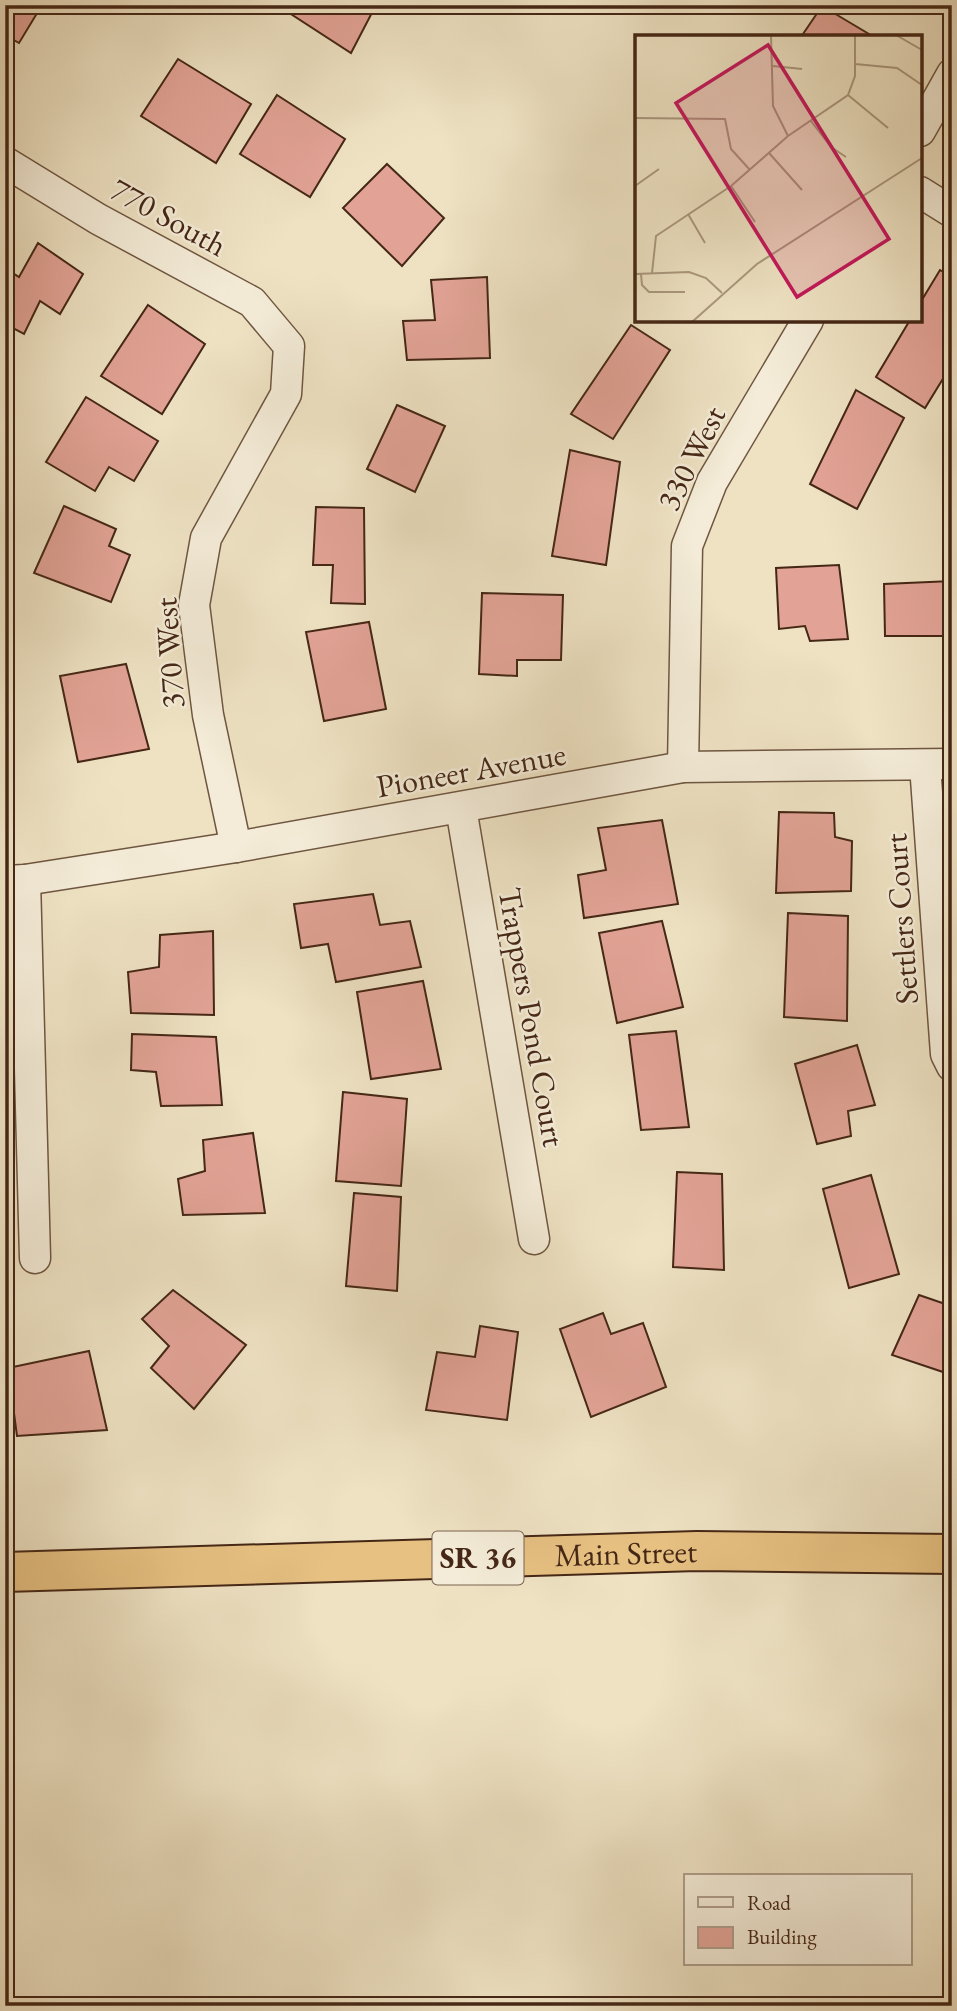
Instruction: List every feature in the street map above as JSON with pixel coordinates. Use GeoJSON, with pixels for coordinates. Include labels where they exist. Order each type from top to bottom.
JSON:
{"type":"FeatureCollection","features":[{"type":"Feature","properties":{"kind":"highway","name":"Main Street"},"geometry":{"type":"LineString","coordinates":[[5,1573],[697,1551],[952,1555]]}},
{"type":"Feature","properties":{"kind":"street"},"geometry":{"type":"LineString","coordinates":[[922,127],[952,74]]}},
{"type":"Feature","properties":{"kind":"street","name":"770 South"},"geometry":{"type":"LineString","coordinates":[[5,162],[98,219],[252,302],[289,346]]}},
{"type":"Feature","properties":{"kind":"street"},"geometry":{"type":"LineString","coordinates":[[922,193],[952,212]]}},
{"type":"Feature","properties":{"kind":"street","name":"330 West"},"geometry":{"type":"LineString","coordinates":[[683,767],[687,546],[712,482],[807,322]]}},
{"type":"Feature","properties":{"kind":"street","name":"370 West"},"geometry":{"type":"LineString","coordinates":[[236,847],[208,715],[194,605],[206,538],[286,394],[289,346]]}},
{"type":"Feature","properties":{"kind":"street","name":"Pioneer Avenue"},"geometry":{"type":"LineString","coordinates":[[15,880],[236,847],[683,767],[939,764]]}},
{"type":"Feature","properties":{"kind":"street","name":"Settlers Court"},"geometry":{"type":"LineString","coordinates":[[939,764],[946,1054],[952,1066]]}},
{"type":"Feature","properties":{"kind":"street","name":"Trappers Pond Court"},"geometry":{"type":"LineString","coordinates":[[461,808],[534,1239]]}},
{"type":"Feature","properties":{"kind":"street"},"geometry":{"type":"LineString","coordinates":[[15,880],[34,1258]]}},
{"type":"Feature","properties":{"kind":"building"},"geometry":{"type":"Polygon","coordinates":[[[5,5],[42,5],[19,43],[5,35],[5,5]]]}},
{"type":"Feature","properties":{"kind":"building"},"geometry":{"type":"Polygon","coordinates":[[[277,5],[376,5],[351,53],[277,5]]]}},
{"type":"Feature","properties":{"kind":"building"},"geometry":{"type":"Polygon","coordinates":[[[822,6],[869,34],[868,35],[802,35],[822,6]]]}},
{"type":"Feature","properties":{"kind":"building"},"geometry":{"type":"Polygon","coordinates":[[[178,59],[251,104],[216,163],[141,116],[178,59]]]}},
{"type":"Feature","properties":{"kind":"building"},"geometry":{"type":"Polygon","coordinates":[[[277,95],[345,139],[310,197],[240,154],[277,95]]]}},
{"type":"Feature","properties":{"kind":"building"},"geometry":{"type":"Polygon","coordinates":[[[387,164],[444,218],[402,266],[343,208],[387,164]]]}},
{"type":"Feature","properties":{"kind":"building"},"geometry":{"type":"Polygon","coordinates":[[[38,243],[83,274],[60,314],[40,301],[24,334],[5,324],[5,268],[19,277],[38,243]]]}},
{"type":"Feature","properties":{"kind":"building"},"geometry":{"type":"Polygon","coordinates":[[[940,270],[952,277],[952,364],[925,408],[876,377],[909,322],[922,322],[922,300],[940,270]]]}},
{"type":"Feature","properties":{"kind":"building"},"geometry":{"type":"Polygon","coordinates":[[[487,277],[490,358],[407,360],[403,321],[435,320],[431,280],[487,277]]]}},
{"type":"Feature","properties":{"kind":"building"},"geometry":{"type":"Polygon","coordinates":[[[148,305],[205,344],[162,414],[101,376],[148,305]]]}},
{"type":"Feature","properties":{"kind":"building"},"geometry":{"type":"Polygon","coordinates":[[[631,325],[670,350],[613,439],[571,414],[631,325]]]}},
{"type":"Feature","properties":{"kind":"building"},"geometry":{"type":"Polygon","coordinates":[[[856,390],[904,418],[857,509],[810,484],[856,390]]]}},
{"type":"Feature","properties":{"kind":"building"},"geometry":{"type":"Polygon","coordinates":[[[86,397],[158,441],[134,481],[109,467],[95,491],[46,462],[86,397]]]}},
{"type":"Feature","properties":{"kind":"building"},"geometry":{"type":"Polygon","coordinates":[[[397,405],[445,426],[415,492],[367,469],[397,405]]]}},
{"type":"Feature","properties":{"kind":"building"},"geometry":{"type":"Polygon","coordinates":[[[570,450],[620,462],[606,565],[552,556],[570,450]]]}},
{"type":"Feature","properties":{"kind":"building"},"geometry":{"type":"Polygon","coordinates":[[[64,506],[116,529],[109,546],[130,555],[111,602],[34,573],[64,506]]]}},
{"type":"Feature","properties":{"kind":"building"},"geometry":{"type":"Polygon","coordinates":[[[316,507],[364,508],[365,604],[331,603],[333,565],[313,565],[316,507]]]}},
{"type":"Feature","properties":{"kind":"building"},"geometry":{"type":"Polygon","coordinates":[[[839,565],[848,639],[810,641],[805,626],[779,629],[776,568],[839,565]]]}},
{"type":"Feature","properties":{"kind":"building"},"geometry":{"type":"Polygon","coordinates":[[[952,581],[952,636],[885,636],[884,584],[952,581]]]}},
{"type":"Feature","properties":{"kind":"building"},"geometry":{"type":"Polygon","coordinates":[[[482,593],[563,595],[561,660],[517,660],[517,676],[479,674],[482,593]]]}},
{"type":"Feature","properties":{"kind":"building"},"geometry":{"type":"Polygon","coordinates":[[[369,622],[386,709],[324,721],[306,632],[369,622]]]}},
{"type":"Feature","properties":{"kind":"building"},"geometry":{"type":"Polygon","coordinates":[[[126,664],[149,749],[78,762],[60,676],[126,664]]]}},
{"type":"Feature","properties":{"kind":"building"},"geometry":{"type":"Polygon","coordinates":[[[779,812],[834,813],[835,837],[852,841],[851,891],[776,893],[779,812]]]}},
{"type":"Feature","properties":{"kind":"building"},"geometry":{"type":"Polygon","coordinates":[[[662,820],[678,904],[584,918],[578,875],[606,870],[598,828],[662,820]]]}},
{"type":"Feature","properties":{"kind":"building"},"geometry":{"type":"Polygon","coordinates":[[[373,894],[380,925],[410,921],[421,967],[336,982],[328,944],[301,948],[294,904],[373,894]]]}},
{"type":"Feature","properties":{"kind":"building"},"geometry":{"type":"Polygon","coordinates":[[[788,913],[848,916],[847,1021],[784,1017],[788,913]]]}},
{"type":"Feature","properties":{"kind":"building"},"geometry":{"type":"Polygon","coordinates":[[[662,921],[683,1007],[617,1023],[599,933],[662,921]]]}},
{"type":"Feature","properties":{"kind":"building"},"geometry":{"type":"Polygon","coordinates":[[[213,931],[214,1015],[131,1013],[128,972],[159,967],[160,935],[213,931]]]}},
{"type":"Feature","properties":{"kind":"building"},"geometry":{"type":"Polygon","coordinates":[[[423,981],[441,1069],[371,1079],[357,992],[423,981]]]}},
{"type":"Feature","properties":{"kind":"building"},"geometry":{"type":"Polygon","coordinates":[[[676,1031],[689,1127],[641,1130],[629,1035],[676,1031]]]}},
{"type":"Feature","properties":{"kind":"building"},"geometry":{"type":"Polygon","coordinates":[[[132,1034],[216,1037],[222,1105],[161,1106],[156,1072],[131,1070],[132,1034]]]}},
{"type":"Feature","properties":{"kind":"building"},"geometry":{"type":"Polygon","coordinates":[[[857,1045],[875,1105],[848,1111],[851,1136],[817,1144],[795,1064],[857,1045]]]}},
{"type":"Feature","properties":{"kind":"building"},"geometry":{"type":"Polygon","coordinates":[[[343,1092],[407,1099],[401,1186],[336,1181],[343,1092]]]}},
{"type":"Feature","properties":{"kind":"building"},"geometry":{"type":"Polygon","coordinates":[[[253,1133],[265,1213],[183,1215],[178,1179],[205,1171],[203,1140],[253,1133]]]}},
{"type":"Feature","properties":{"kind":"building"},"geometry":{"type":"Polygon","coordinates":[[[677,1172],[722,1174],[724,1270],[673,1267],[677,1172]]]}},
{"type":"Feature","properties":{"kind":"building"},"geometry":{"type":"Polygon","coordinates":[[[871,1175],[899,1274],[849,1288],[823,1189],[871,1175]]]}},
{"type":"Feature","properties":{"kind":"building"},"geometry":{"type":"Polygon","coordinates":[[[354,1193],[401,1197],[397,1291],[346,1286],[354,1193]]]}},
{"type":"Feature","properties":{"kind":"building"},"geometry":{"type":"Polygon","coordinates":[[[173,1290],[246,1345],[194,1409],[151,1368],[169,1346],[142,1319],[173,1290]]]}},
{"type":"Feature","properties":{"kind":"building"},"geometry":{"type":"Polygon","coordinates":[[[919,1295],[951,1306],[952,1304],[952,1375],[892,1355],[919,1295]]]}},
{"type":"Feature","properties":{"kind":"building"},"geometry":{"type":"Polygon","coordinates":[[[603,1313],[611,1334],[643,1323],[666,1387],[591,1417],[560,1329],[603,1313]]]}},
{"type":"Feature","properties":{"kind":"building"},"geometry":{"type":"Polygon","coordinates":[[[480,1326],[518,1332],[507,1420],[426,1410],[437,1352],[475,1357],[480,1326]]]}},
{"type":"Feature","properties":{"kind":"building"},"geometry":{"type":"Polygon","coordinates":[[[89,1351],[107,1430],[17,1436],[8,1368],[89,1351]]]}}]}
